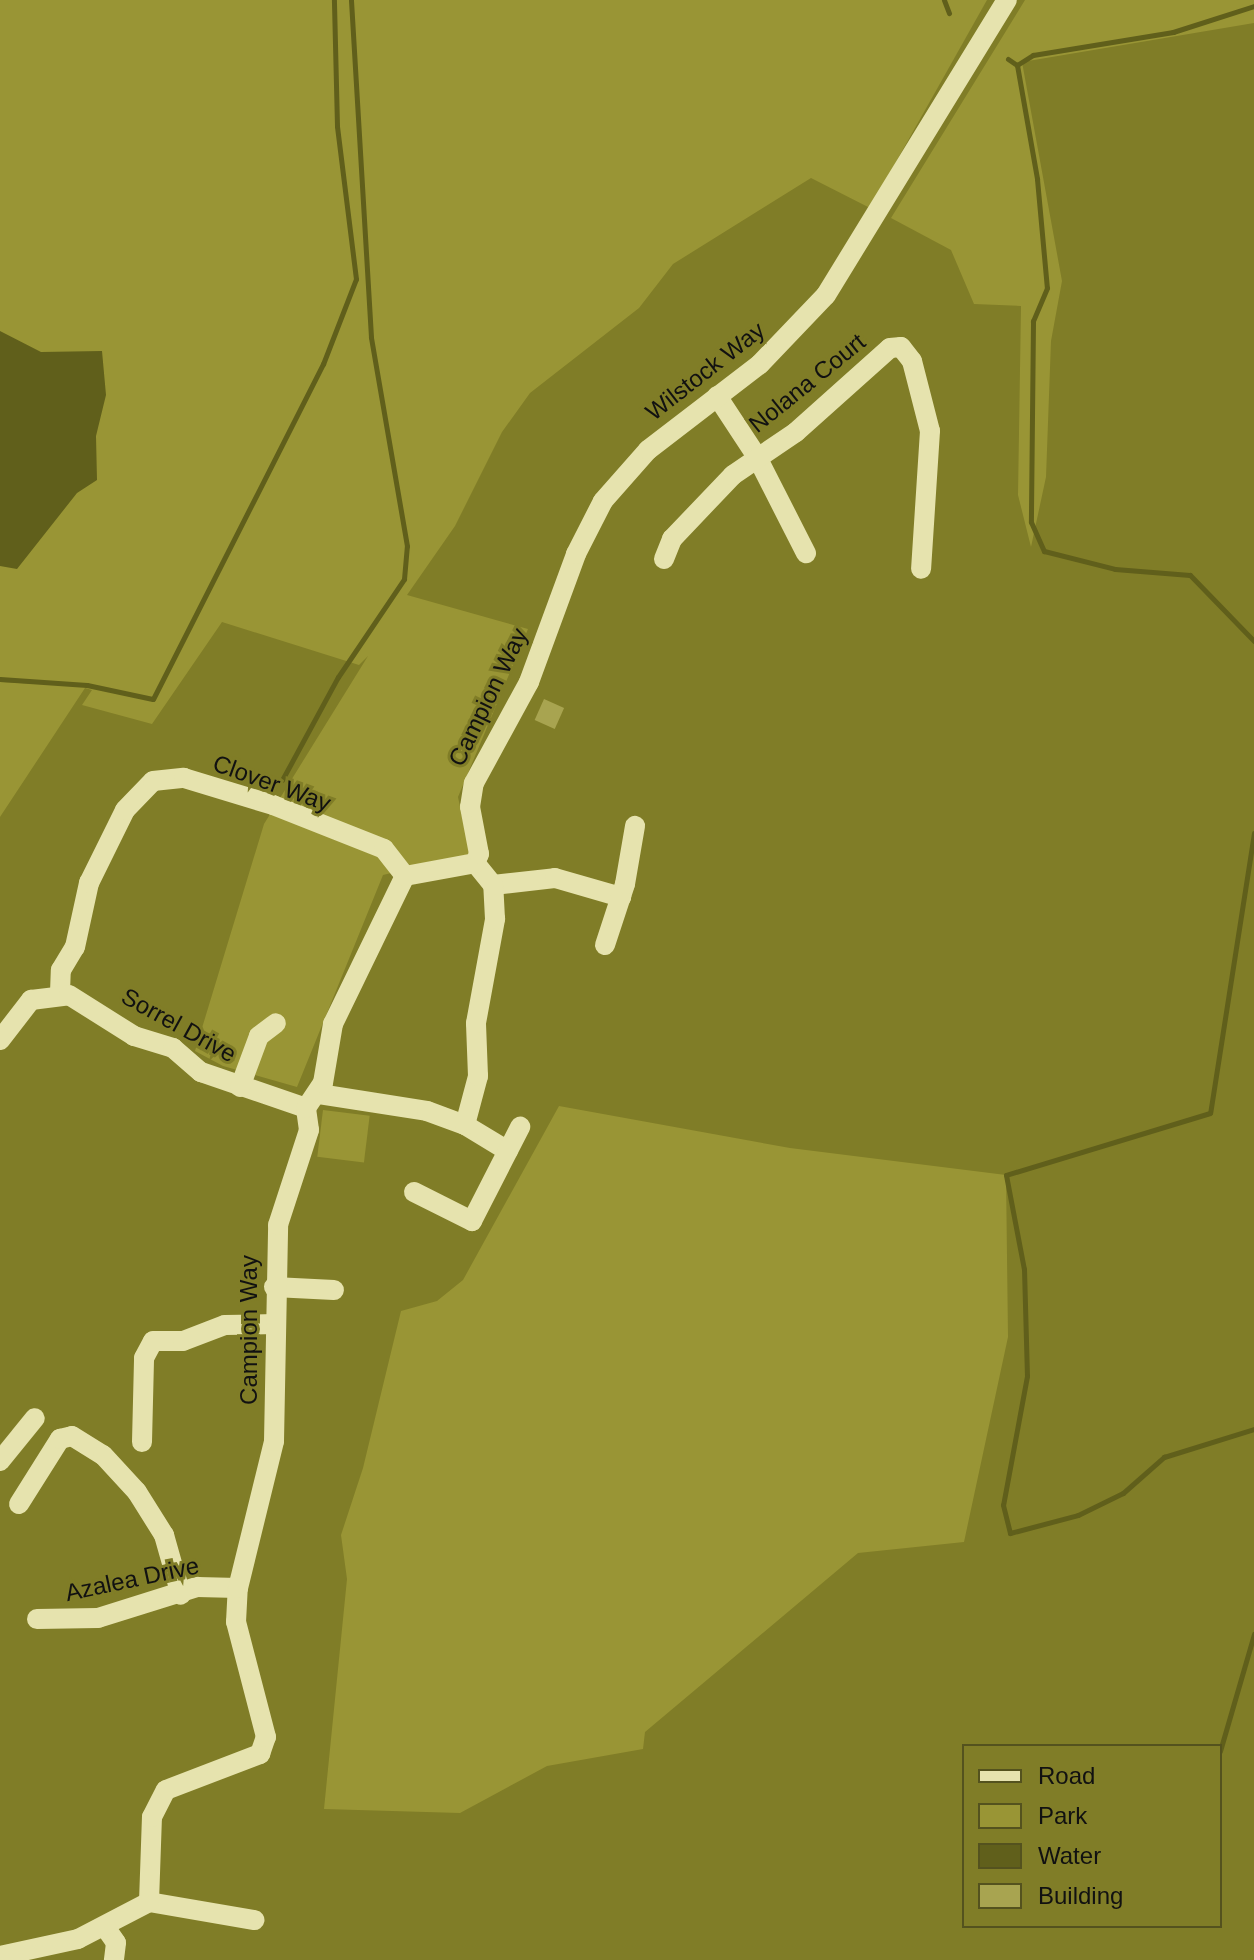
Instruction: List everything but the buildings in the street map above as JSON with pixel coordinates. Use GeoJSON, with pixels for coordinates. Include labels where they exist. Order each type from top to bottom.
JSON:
{"type":"FeatureCollection","features":[{"type":"Feature","properties":{"kind":"street","name":"Wilstock Way"},"geometry":{"type":"LineString","coordinates":[[551,626],[576,554],[603,501],[648,450],[778,348],[851,261],[1007,0]]}},
{"type":"Feature","properties":{"kind":"street","name":"Nolana Court"},"geometry":{"type":"LineString","coordinates":[[757,457],[796,432],[890,348],[901,347],[912,361],[930,431],[921,569]]}},
{"type":"Feature","properties":{"kind":"street"},"geometry":{"type":"LineString","coordinates":[[717,396],[757,457],[806,553]]}},
{"type":"Feature","properties":{"kind":"street"},"geometry":{"type":"LineString","coordinates":[[664,559],[672,539],[757,457]]}},
{"type":"Feature","properties":{"kind":"street","name":"Campion Way"},"geometry":{"type":"LineString","coordinates":[[475,863],[479,854],[470,807],[474,783],[529,682],[551,626]]}},
{"type":"Feature","properties":{"kind":"street","name":"Clover Way"},"geometry":{"type":"LineString","coordinates":[[60,993],[61,970],[75,947],[89,883],[125,810],[153,781],[184,778],[273,805],[384,849],[405,876]]}},
{"type":"Feature","properties":{"kind":"street"},"geometry":{"type":"LineString","coordinates":[[605,945],[621,897],[635,826]]}},
{"type":"Feature","properties":{"kind":"street"},"geometry":{"type":"LineString","coordinates":[[405,876],[475,863],[493,885],[495,919],[476,1023],[478,1076],[465,1125]]}},
{"type":"Feature","properties":{"kind":"street","name":"Campion Way"},"geometry":{"type":"LineString","coordinates":[[149,1902],[157,1803],[166,1790],[247,1763],[260,1754],[266,1737],[236,1622],[238,1588],[274,1441],[274,1287],[278,1225],[309,1130],[312,1101],[333,1024],[405,876]]}},
{"type":"Feature","properties":{"kind":"street"},"geometry":{"type":"LineString","coordinates":[[493,885],[555,878],[621,897]]}},
{"type":"Feature","properties":{"kind":"street"},"geometry":{"type":"LineString","coordinates":[[0,1040],[31,1000],[60,993]]}},
{"type":"Feature","properties":{"kind":"street","name":"Sorrel Drive"},"geometry":{"type":"LineString","coordinates":[[60,993],[85,1000],[134,1036],[173,1048],[201,1072],[240,1087],[312,1101],[407,1107],[465,1125],[508,1151]]}},
{"type":"Feature","properties":{"kind":"street"},"geometry":{"type":"LineString","coordinates":[[240,1087],[259,1036],[276,1023]]}},
{"type":"Feature","properties":{"kind":"street"},"geometry":{"type":"LineString","coordinates":[[414,1192],[472,1221],[520,1127]]}},
{"type":"Feature","properties":{"kind":"street"},"geometry":{"type":"LineString","coordinates":[[274,1287],[334,1290]]}},
{"type":"Feature","properties":{"kind":"street"},"geometry":{"type":"LineString","coordinates":[[142,1442],[144,1358],[153,1341],[183,1341],[225,1325],[275,1324]]}},
{"type":"Feature","properties":{"kind":"street"},"geometry":{"type":"LineString","coordinates":[[0,1460],[35,1418]]}},
{"type":"Feature","properties":{"kind":"street"},"geometry":{"type":"LineString","coordinates":[[19,1504],[60,1439],[72,1436],[103,1455],[137,1492],[164,1535],[181,1595]]}},
{"type":"Feature","properties":{"kind":"street","name":"Azalea Drive"},"geometry":{"type":"LineString","coordinates":[[37,1619],[98,1618],[137,1602],[181,1595],[197,1587],[238,1588]]}},
{"type":"Feature","properties":{"kind":"street"},"geometry":{"type":"LineString","coordinates":[[0,1956],[79,1950],[105,1927],[149,1902],[254,1920]]}},
{"type":"Feature","properties":{"kind":"street"},"geometry":{"type":"LineString","coordinates":[[105,1927],[116,1943],[114,1960]]}},
{"type":"Feature","properties":{"kind":"green space"},"geometry":{"type":"Polygon","coordinates":[[[0,0],[987,0],[870,208],[811,178],[673,264],[639,308],[530,393],[502,432],[455,526],[407,595],[528,629],[458,797],[470,854],[383,875],[297,1087],[223,1066],[195,1051],[264,824],[368,656],[359,665],[222,622],[152,724],[82,705],[92,690],[85,688],[0,817],[0,682],[39,684],[0,680],[0,0]]]}},
{"type":"Feature","properties":{"kind":"green space"},"geometry":{"type":"Polygon","coordinates":[[[1025,0],[1254,0],[1254,23],[1022,62],[1062,281],[1051,341],[1046,477],[1031,547],[1018,495],[1021,306],[974,304],[951,250],[891,218],[1025,0]]]}},
{"type":"Feature","properties":{"kind":"green space"},"geometry":{"type":"Polygon","coordinates":[[[559,1106],[790,1148],[1006,1175],[1008,1337],[964,1542],[858,1553],[645,1732],[643,1749],[547,1766],[460,1813],[324,1809],[347,1579],[341,1535],[363,1468],[401,1311],[437,1301],[463,1280],[559,1106]]]}},
{"type":"Feature","properties":{"kind":"green space"},"geometry":{"type":"Polygon","coordinates":[[[323,1110],[370,1116],[364,1162],[317,1157],[323,1110]]]}},
{"type":"Feature","properties":{"kind":"water"},"geometry":{"type":"Polygon","coordinates":[[[0,331],[41,352],[102,351],[106,395],[96,436],[97,480],[77,493],[17,569],[0,566],[0,331]]]}},
{"type":"Feature","properties":{"kind":"waterway"},"geometry":{"type":"LineString","coordinates":[[0,679],[87,685],[153,699],[323,364],[356,279],[337,126],[334,0]]}},
{"type":"Feature","properties":{"kind":"waterway"},"geometry":{"type":"LineString","coordinates":[[282,780],[338,677],[404,579],[407,546],[371,337],[351,0]]}},
{"type":"Feature","properties":{"kind":"waterway"},"geometry":{"type":"LineString","coordinates":[[944,0],[949,13]]}},
{"type":"Feature","properties":{"kind":"waterway"},"geometry":{"type":"LineString","coordinates":[[1017,65],[1033,55],[1173,32],[1254,6]]}},
{"type":"Feature","properties":{"kind":"waterway"},"geometry":{"type":"LineString","coordinates":[[1008,59],[1017,65],[1037,179],[1047,288],[1033,321],[1031,522],[1044,551],[1115,569],[1190,575],[1254,641]]}},
{"type":"Feature","properties":{"kind":"waterway"},"geometry":{"type":"LineString","coordinates":[[1254,833],[1210,1113],[1006,1175],[1024,1269],[1027,1376],[1003,1505],[1010,1533],[1078,1515],[1123,1493],[1164,1457],[1254,1429]]}},
{"type":"Feature","properties":{"kind":"waterway"},"geometry":{"type":"LineString","coordinates":[[1222,1744],[1254,1634]]}}]}
